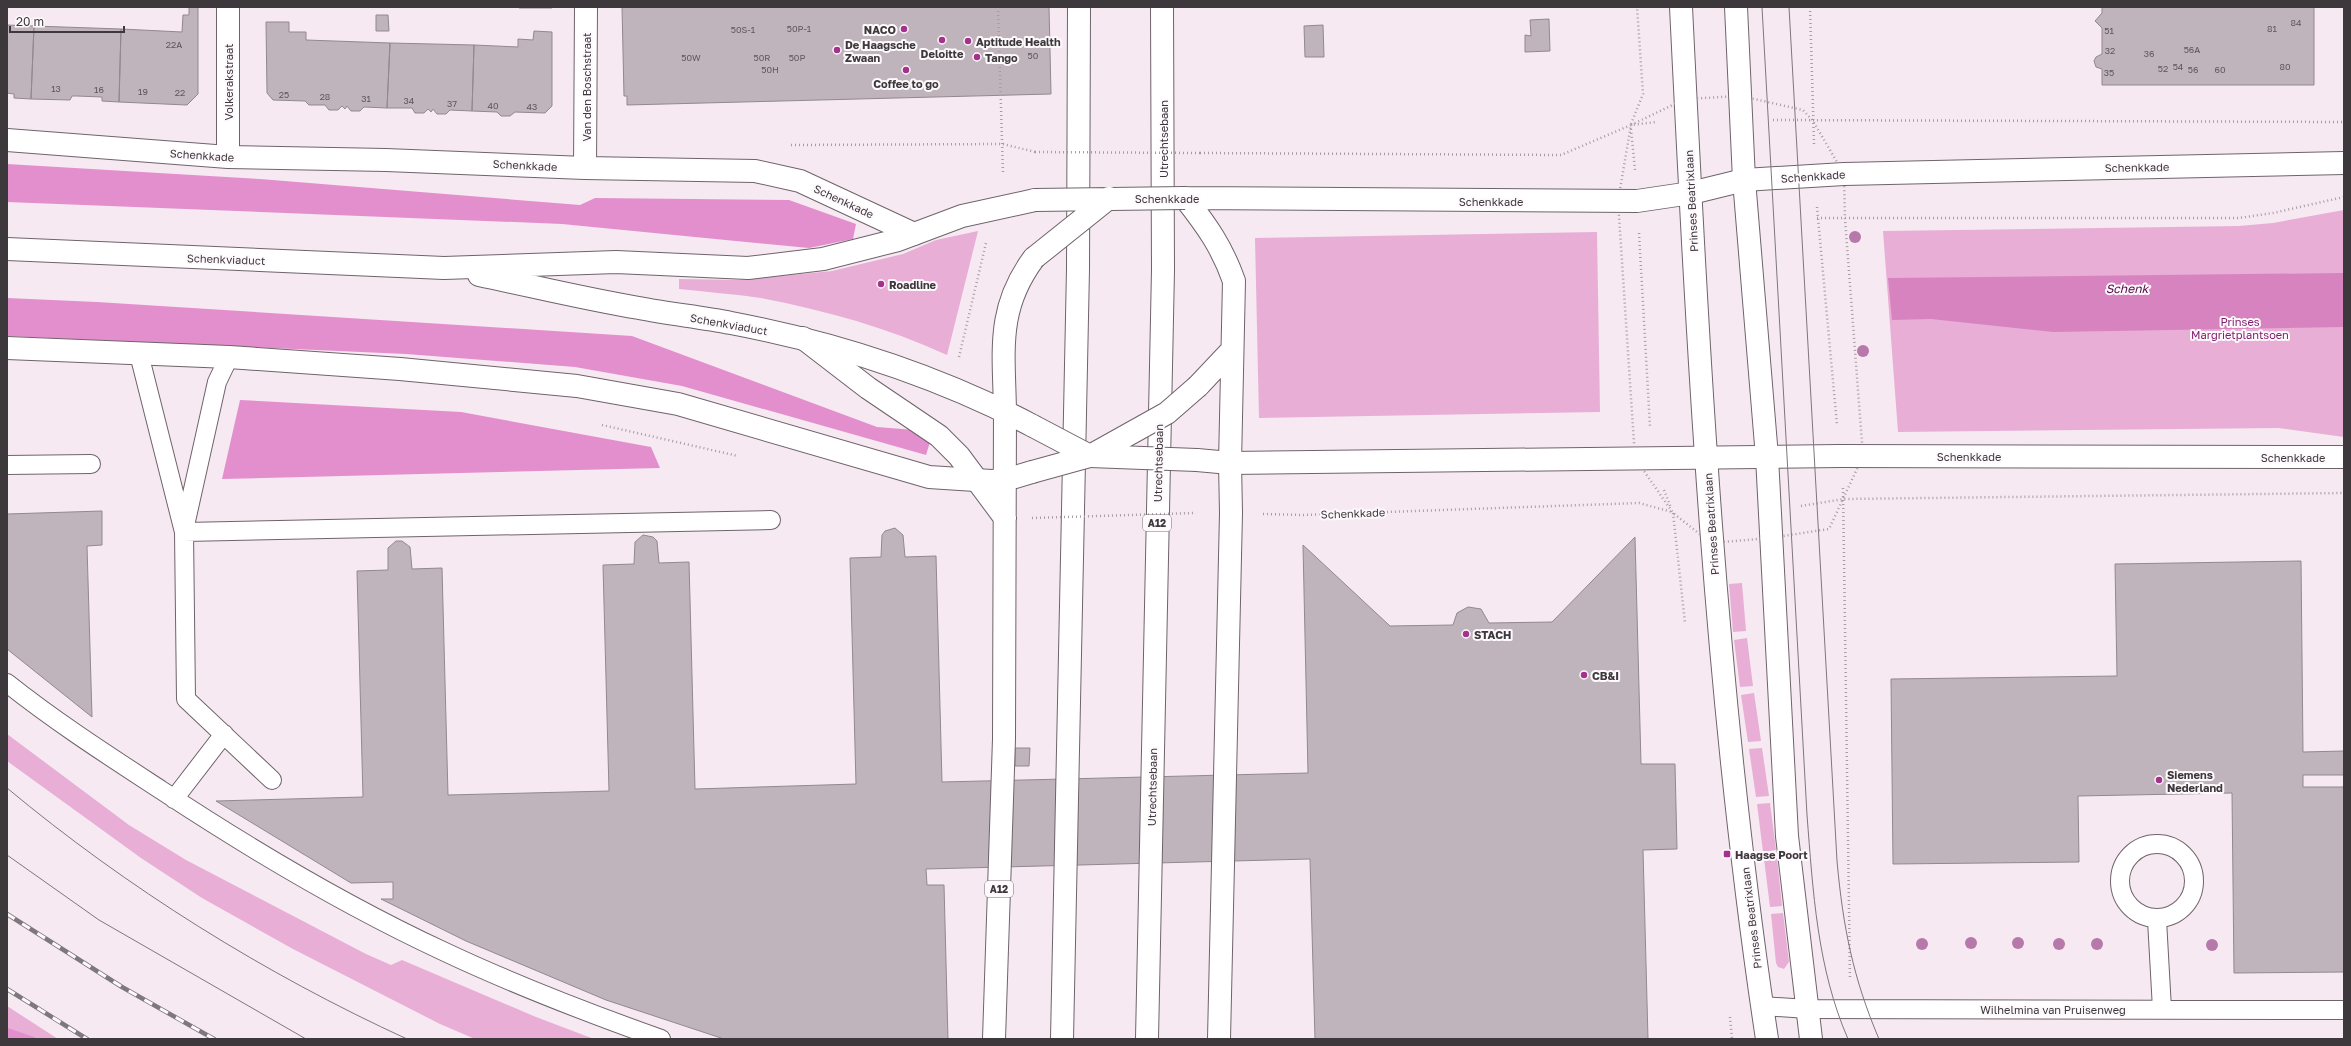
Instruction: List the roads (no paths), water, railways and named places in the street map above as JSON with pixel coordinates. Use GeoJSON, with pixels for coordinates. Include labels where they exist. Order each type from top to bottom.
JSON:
{"type":"FeatureCollection","features":[{"type":"Feature","properties":{"kind":"main road","name":"Volkerakstraat"},"geometry":{"type":"LineString","coordinates":[[228,7],[228,157]]}},
{"type":"Feature","properties":{"kind":"main road","name":"Van den Boschstraat"},"geometry":{"type":"LineString","coordinates":[[585,168],[586,7]]}},
{"type":"Feature","properties":{"kind":"main road"},"geometry":{"type":"LineString","coordinates":[[1062,1039],[1078,277],[1078,7]]}},
{"type":"Feature","properties":{"kind":"main road","name":"Utrechtsebaan"},"geometry":{"type":"LineString","coordinates":[[1147,1039],[1163,270],[1162,7]]}},
{"type":"Feature","properties":{"kind":"main road","name":"Prinses Beatrixlaan"},"geometry":{"type":"LineString","coordinates":[[1681,7],[1708,514],[1730,736],[1767,1039]]}},
{"type":"Feature","properties":{"kind":"main road"},"geometry":{"type":"LineString","coordinates":[[1736,7],[1744,180],[1767,457],[1787,836],[1811,1039]]}},
{"type":"Feature","properties":{"kind":"main road","name":"Schenkkade"},"geometry":{"type":"LineString","coordinates":[[7,140],[228,157],[401,160],[585,168],[755,171],[800,181],[914,234],[962,216],[995,207],[1035,200],[1110,198],[1195,204],[1637,201],[1691,193],[1744,180],[1816,176],[1891,172],[2344,163]]}},
{"type":"Feature","properties":{"kind":"main road"},"geometry":{"type":"LineString","coordinates":[[1005,411],[1004,346],[1007,310],[1021,276],[1034,258],[1110,198]]}},
{"type":"Feature","properties":{"kind":"main road"},"geometry":{"type":"LineString","coordinates":[[1195,204],[1215,236],[1227,260],[1234,281],[1230,463],[1231,513],[1218,1039]]}},
{"type":"Feature","properties":{"kind":"main road","name":"Schenkviaduct"},"geometry":{"type":"LineString","coordinates":[[7,249],[444,268],[616,262],[748,268],[823,259],[914,234]]}},
{"type":"Feature","properties":{"kind":"main road","name":"Schenkviaduct"},"geometry":{"type":"LineString","coordinates":[[444,268],[638,308],[730,322],[803,338],[880,360],[1005,411]]}},
{"type":"Feature","properties":{"kind":"main road"},"geometry":{"type":"LineString","coordinates":[[803,338],[868,388],[939,436],[959,456],[976,481],[1005,518]]}},
{"type":"Feature","properties":{"kind":"main road","name":"Schenkkade"},"geometry":{"type":"LineString","coordinates":[[7,348],[229,357],[400,369],[577,386],[678,404],[929,477],[976,481],[1005,480],[1090,456],[1197,460],[1230,463],[1840,456],[2344,457]]}},
{"type":"Feature","properties":{"kind":"main road"},"geometry":{"type":"LineString","coordinates":[[1090,456],[1167,413],[1198,386],[1232,350]]}},
{"type":"Feature","properties":{"kind":"main road","name":"Schenkkade"},"geometry":{"type":"LineString","coordinates":[[1005,411],[1090,456]]}},
{"type":"Feature","properties":{"kind":"main road","name":"A12"},"geometry":{"type":"LineString","coordinates":[[994,1039],[1004,739],[1005,411]]}},
{"type":"Feature","properties":{"kind":"lane"},"geometry":{"type":"LineString","coordinates":[[139,354],[184,532]]}},
{"type":"Feature","properties":{"kind":"lane"},"geometry":{"type":"LineString","coordinates":[[229,357],[217,382],[184,532],[186,700],[272,780]]}},
{"type":"Feature","properties":{"kind":"lane"},"geometry":{"type":"LineString","coordinates":[[7,464],[91,464]]}},
{"type":"Feature","properties":{"kind":"lane"},"geometry":{"type":"LineString","coordinates":[[184,532],[771,520]]}},
{"type":"Feature","properties":{"kind":"lane"},"geometry":{"type":"LineString","coordinates":[[7,683],[58,722],[174,799],[299,876],[410,934],[522,986],[661,1039]]}},
{"type":"Feature","properties":{"kind":"lane"},"geometry":{"type":"LineString","coordinates":[[174,799],[224,734]]}},
{"type":"Feature","properties":{"kind":"lane"},"geometry":{"type":"LineString","coordinates":[[2157,843],[2180,850],[2194,869],[2194,893],[2180,912],[2157,920],[2134,913],[2120,893],[2121,869],[2134,850],[2157,843]]}},
{"type":"Feature","properties":{"kind":"lane"},"geometry":{"type":"LineString","coordinates":[[2157,920],[2162,1009]]}},
{"type":"Feature","properties":{"kind":"lane","name":"Wilhelmina van Pruisenweg"},"geometry":{"type":"LineString","coordinates":[[1762,1006],[1808,1009],[2344,1010]]}},
{"type":"Feature","properties":{"kind":"water","name":"Schenk"},"geometry":{"type":"Polygon","coordinates":[[[2344,273],[2344,327],[2053,332],[1931,319],[1892,320],[1888,278],[2344,273]]]}},
{"type":"Feature","properties":{"kind":"tram line"},"geometry":{"type":"LineString","coordinates":[[1762,7],[1807,815],[1814,901],[1829,985],[1848,1039]]}},
{"type":"Feature","properties":{"kind":"tram line"},"geometry":{"type":"LineString","coordinates":[[1789,7],[1839,885],[1850,952],[1862,995],[1879,1039]]}},
{"type":"Feature","properties":{"kind":"tram line"},"geometry":{"type":"LineString","coordinates":[[7,788],[100,860],[199,927],[301,986],[354,1014],[407,1039]]}},
{"type":"Feature","properties":{"kind":"tram line"},"geometry":{"type":"LineString","coordinates":[[7,855],[99,920],[306,1039]]}},
{"type":"Feature","properties":{"kind":"railway"},"geometry":{"type":"LineString","coordinates":[[7,914],[122,987],[214,1039]]}},
{"type":"Feature","properties":{"kind":"railway"},"geometry":{"type":"LineString","coordinates":[[7,989],[87,1039]]}},
{"type":"Feature","properties":{"kind":"place","name":"NACO"},"geometry":{"type":"Point","coordinates":[904,29]}},
{"type":"Feature","properties":{"kind":"place","name":"Deloitte"},"geometry":{"type":"Point","coordinates":[942,40]}},
{"type":"Feature","properties":{"kind":"place","name":"Aptitude Health"},"geometry":{"type":"Point","coordinates":[968,41]}},
{"type":"Feature","properties":{"kind":"place","name":"De Haagsche Zwaan"},"geometry":{"type":"Point","coordinates":[837,50]}},
{"type":"Feature","properties":{"kind":"place","name":"Tango"},"geometry":{"type":"Point","coordinates":[977,57]}},
{"type":"Feature","properties":{"kind":"place","name":"Coffee to go"},"geometry":{"type":"Point","coordinates":[906,70]}},
{"type":"Feature","properties":{"kind":"place","name":"Roadline"},"geometry":{"type":"Point","coordinates":[881,284]}},
{"type":"Feature","properties":{"kind":"place","name":"STACH"},"geometry":{"type":"Point","coordinates":[1466,634]}},
{"type":"Feature","properties":{"kind":"place","name":"CB&I"},"geometry":{"type":"Point","coordinates":[1584,675]}},
{"type":"Feature","properties":{"kind":"place","name":"Siemens Nederland"},"geometry":{"type":"Point","coordinates":[2159,780]}},
{"type":"Feature","properties":{"kind":"place","name":"Haagse Poort"},"geometry":{"type":"Point","coordinates":[1727,854]}},
{"type":"Feature","properties":{"kind":"park label","name":"Prinses Margrietplantsoen"},"geometry":{"type":"Point","coordinates":[2240,327]}}]}
